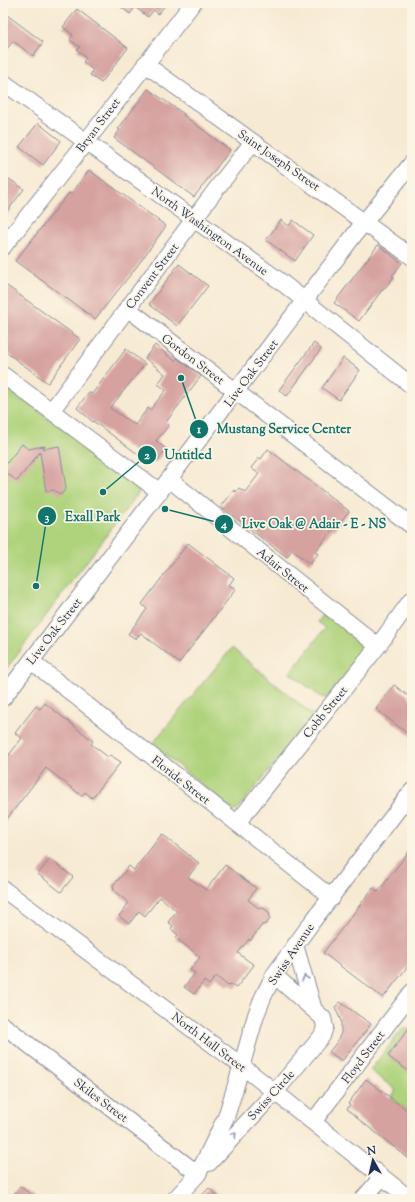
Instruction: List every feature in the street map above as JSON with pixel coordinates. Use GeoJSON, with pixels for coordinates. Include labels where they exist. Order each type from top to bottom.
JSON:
{"type":"FeatureCollection","features":[{"type":"Feature","properties":{"kind":"street","name":"Bryan Street"},"geometry":{"type":"LineString","coordinates":[[6,236],[86,142],[193,3]]}},
{"type":"Feature","properties":{"kind":"street","name":"Saint Joseph Street"},"geometry":{"type":"LineString","coordinates":[[145,64],[412,257]]}},
{"type":"Feature","properties":{"kind":"street","name":"North Washington Avenue"},"geometry":{"type":"LineString","coordinates":[[3,82],[306,300],[412,386]]}},
{"type":"Feature","properties":{"kind":"street","name":"Convent Street"},"geometry":{"type":"LineString","coordinates":[[52,410],[253,142]]}},
{"type":"Feature","properties":{"kind":"street","name":"Live Oak Street"},"geometry":{"type":"LineString","coordinates":[[3,698],[365,222],[412,163]]}},
{"type":"Feature","properties":{"kind":"street","name":"Gordon Street"},"geometry":{"type":"LineString","coordinates":[[127,308],[412,526]]}},
{"type":"Feature","properties":{"kind":"street","name":"Adair Street"},"geometry":{"type":"LineString","coordinates":[[3,375],[165,486],[378,646]]}},
{"type":"Feature","properties":{"kind":"street","name":"Cobb Street"},"geometry":{"type":"LineString","coordinates":[[237,824],[378,646],[412,599]]}},
{"type":"Feature","properties":{"kind":"street","name":"Floride Street"},"geometry":{"type":"LineString","coordinates":[[31,661],[332,898]]}},
{"type":"Feature","properties":{"kind":"street","name":"Swiss Avenue"},"geometry":{"type":"LineString","coordinates":[[175,1199],[198,1174],[226,1117],[256,1015],[274,975],[295,945],[412,791]]}},
{"type":"Feature","properties":{"kind":"street","name":"North Hall Street"},"geometry":{"type":"LineString","coordinates":[[3,889],[242,1066],[410,1199]]}},
{"type":"Feature","properties":{"kind":"street","name":"Swiss Circle"},"geometry":{"type":"LineString","coordinates":[[295,945],[314,1010]]}},
{"type":"Feature","properties":{"kind":"street","name":"Swiss Circle"},"geometry":{"type":"LineString","coordinates":[[198,1174],[275,1092],[322,1036],[325,1026],[323,1018],[274,975]]}},
{"type":"Feature","properties":{"kind":"street","name":"Floyd Street"},"geometry":{"type":"LineString","coordinates":[[313,1122],[412,992]]}},
{"type":"Feature","properties":{"kind":"street","name":"Skiles Street"},"geometry":{"type":"LineString","coordinates":[[3,1026],[198,1174]]}},
{"type":"Feature","properties":{"kind":"street"},"geometry":{"type":"LineString","coordinates":[[363,1199],[382,1177]]}},
{"type":"Feature","properties":{"kind":"green space"},"geometry":{"type":"Polygon","coordinates":[[[3,384],[138,484],[139,492],[3,673],[3,384]]]}},
{"type":"Feature","properties":{"kind":"green space"},"geometry":{"type":"Polygon","coordinates":[[[325,611],[371,646],[327,698],[321,697],[290,673],[325,628],[317,622],[325,611]]]}},
{"type":"Feature","properties":{"kind":"green space"},"geometry":{"type":"Polygon","coordinates":[[[232,648],[314,716],[235,812],[152,744],[232,648]]]}},
{"type":"Feature","properties":{"kind":"green space"},"geometry":{"type":"Polygon","coordinates":[[[404,1027],[408,1030],[388,1056],[412,1074],[412,1114],[391,1098],[396,1090],[370,1070],[404,1027]]]}},
{"type":"Feature","properties":{"kind":"building"},"geometry":{"type":"Polygon","coordinates":[[[116,3],[167,3],[158,14],[154,10],[148,17],[135,7],[130,14],[116,3]]]}},
{"type":"Feature","properties":{"kind":"building"},"geometry":{"type":"Polygon","coordinates":[[[77,9],[128,48],[101,83],[90,75],[93,70],[83,62],[86,58],[77,50],[80,47],[70,40],[73,35],[63,27],[77,9]]]}},
{"type":"Feature","properties":{"kind":"building"},"geometry":{"type":"Polygon","coordinates":[[[3,12],[43,42],[33,56],[13,41],[3,54],[3,12]]]}},
{"type":"Feature","properties":{"kind":"building"},"geometry":{"type":"Polygon","coordinates":[[[148,89],[184,114],[183,115],[230,150],[194,197],[114,138],[120,130],[118,129],[148,89]]]}},
{"type":"Feature","properties":{"kind":"building"},"geometry":{"type":"Polygon","coordinates":[[[38,123],[61,141],[43,165],[19,147],[38,123]]]}},
{"type":"Feature","properties":{"kind":"building"},"geometry":{"type":"Polygon","coordinates":[[[89,170],[166,226],[135,269],[95,319],[15,261],[89,170]]]}},
{"type":"Feature","properties":{"kind":"building"},"geometry":{"type":"Polygon","coordinates":[[[3,175],[24,189],[3,217],[3,175]]]}},
{"type":"Feature","properties":{"kind":"building"},"geometry":{"type":"Polygon","coordinates":[[[281,220],[289,226],[293,220],[313,235],[295,261],[266,240],[281,220]]]}},
{"type":"Feature","properties":{"kind":"building"},"geometry":{"type":"Polygon","coordinates":[[[378,245],[402,263],[392,276],[394,277],[382,290],[359,321],[334,303],[378,245]]]}},
{"type":"Feature","properties":{"kind":"building"},"geometry":{"type":"Polygon","coordinates":[[[179,264],[208,286],[177,326],[149,304],[179,264]]]}},
{"type":"Feature","properties":{"kind":"building"},"geometry":{"type":"Polygon","coordinates":[[[3,283],[80,339],[48,383],[3,350],[3,283]]]}},
{"type":"Feature","properties":{"kind":"building"},"geometry":{"type":"Polygon","coordinates":[[[314,343],[321,349],[287,396],[279,390],[314,343]]]}},
{"type":"Feature","properties":{"kind":"building"},"geometry":{"type":"Polygon","coordinates":[[[155,345],[175,361],[177,358],[201,376],[166,422],[169,425],[156,441],[166,449],[157,461],[150,463],[93,422],[77,408],[89,392],[92,394],[126,349],[145,364],[110,408],[135,425],[148,408],[150,410],[166,390],[158,384],[165,374],[145,358],[155,345]]]}},
{"type":"Feature","properties":{"kind":"building"},"geometry":{"type":"Polygon","coordinates":[[[343,358],[360,370],[339,400],[322,388],[343,358]]]}},
{"type":"Feature","properties":{"kind":"building"},"geometry":{"type":"Polygon","coordinates":[[[22,444],[28,449],[45,446],[43,449],[59,446],[66,488],[61,495],[54,490],[46,491],[40,452],[17,481],[3,470],[22,444]]]}},
{"type":"Feature","properties":{"kind":"building"},"geometry":{"type":"Polygon","coordinates":[[[268,449],[349,511],[315,552],[318,554],[310,564],[292,550],[287,557],[221,507],[234,490],[236,492],[239,488],[245,492],[259,474],[251,468],[259,458],[261,459],[268,449]]]}},
{"type":"Feature","properties":{"kind":"building"},"geometry":{"type":"Polygon","coordinates":[[[188,543],[234,578],[229,585],[236,589],[179,663],[141,633],[136,639],[128,634],[147,609],[142,604],[188,543]]]}},
{"type":"Feature","properties":{"kind":"building"},"geometry":{"type":"Polygon","coordinates":[[[394,685],[412,699],[412,737],[376,709],[394,685]]]}},
{"type":"Feature","properties":{"kind":"building"},"geometry":{"type":"Polygon","coordinates":[[[45,703],[93,741],[91,744],[108,757],[110,755],[121,762],[92,798],[85,792],[82,796],[46,768],[3,824],[3,759],[7,753],[9,755],[22,738],[15,733],[36,706],[40,709],[45,703]]]}},
{"type":"Feature","properties":{"kind":"building"},"geometry":{"type":"Polygon","coordinates":[[[162,834],[199,863],[188,877],[206,890],[225,865],[256,888],[248,900],[260,909],[263,908],[269,912],[270,919],[266,924],[262,925],[250,941],[249,939],[238,953],[254,965],[236,988],[230,984],[228,986],[216,976],[209,985],[204,981],[194,994],[184,987],[195,973],[190,970],[200,957],[176,938],[178,935],[171,929],[173,926],[168,922],[177,911],[160,897],[145,916],[139,911],[129,924],[119,916],[129,903],[114,891],[113,885],[129,866],[134,870],[162,834]]]}},
{"type":"Feature","properties":{"kind":"building"},"geometry":{"type":"Polygon","coordinates":[[[412,847],[412,961],[383,998],[323,953],[373,888],[378,892],[412,847]]]}},
{"type":"Feature","properties":{"kind":"building"},"geometry":{"type":"Polygon","coordinates":[[[50,859],[73,877],[61,892],[38,874],[50,859]]]}},
{"type":"Feature","properties":{"kind":"building"},"geometry":{"type":"Polygon","coordinates":[[[340,1002],[371,1024],[342,1061],[329,1052],[337,1042],[341,1033],[341,1021],[335,1007],[340,1002]]]}},
{"type":"Feature","properties":{"kind":"building"},"geometry":{"type":"Polygon","coordinates":[[[412,1024],[412,1074],[388,1056],[412,1024]]]}},
{"type":"Feature","properties":{"kind":"building"},"geometry":{"type":"Polygon","coordinates":[[[366,1079],[412,1114],[412,1161],[347,1109],[350,1105],[348,1104],[366,1079]]]}},
{"type":"Feature","properties":{"kind":"building"},"geometry":{"type":"Polygon","coordinates":[[[20,1186],[37,1199],[10,1199],[20,1186]]]}},
{"type":"Feature","properties":{"kind":"building"},"geometry":{"type":"Polygon","coordinates":[[[209,1188],[221,1199],[198,1199],[209,1188]]]}},
{"type":"Feature","properties":{"kind":"place","name":"Mustang Service Center"},"geometry":{"type":"Point","coordinates":[181,378]}},
{"type":"Feature","properties":{"kind":"place","name":"Untitled"},"geometry":{"type":"Point","coordinates":[103,492]}},
{"type":"Feature","properties":{"kind":"place","name":"Live Oak @ Adair - E - NS"},"geometry":{"type":"Point","coordinates":[165,509]}},
{"type":"Feature","properties":{"kind":"place","name":"Exall Park"},"geometry":{"type":"Point","coordinates":[36,586]}}]}
